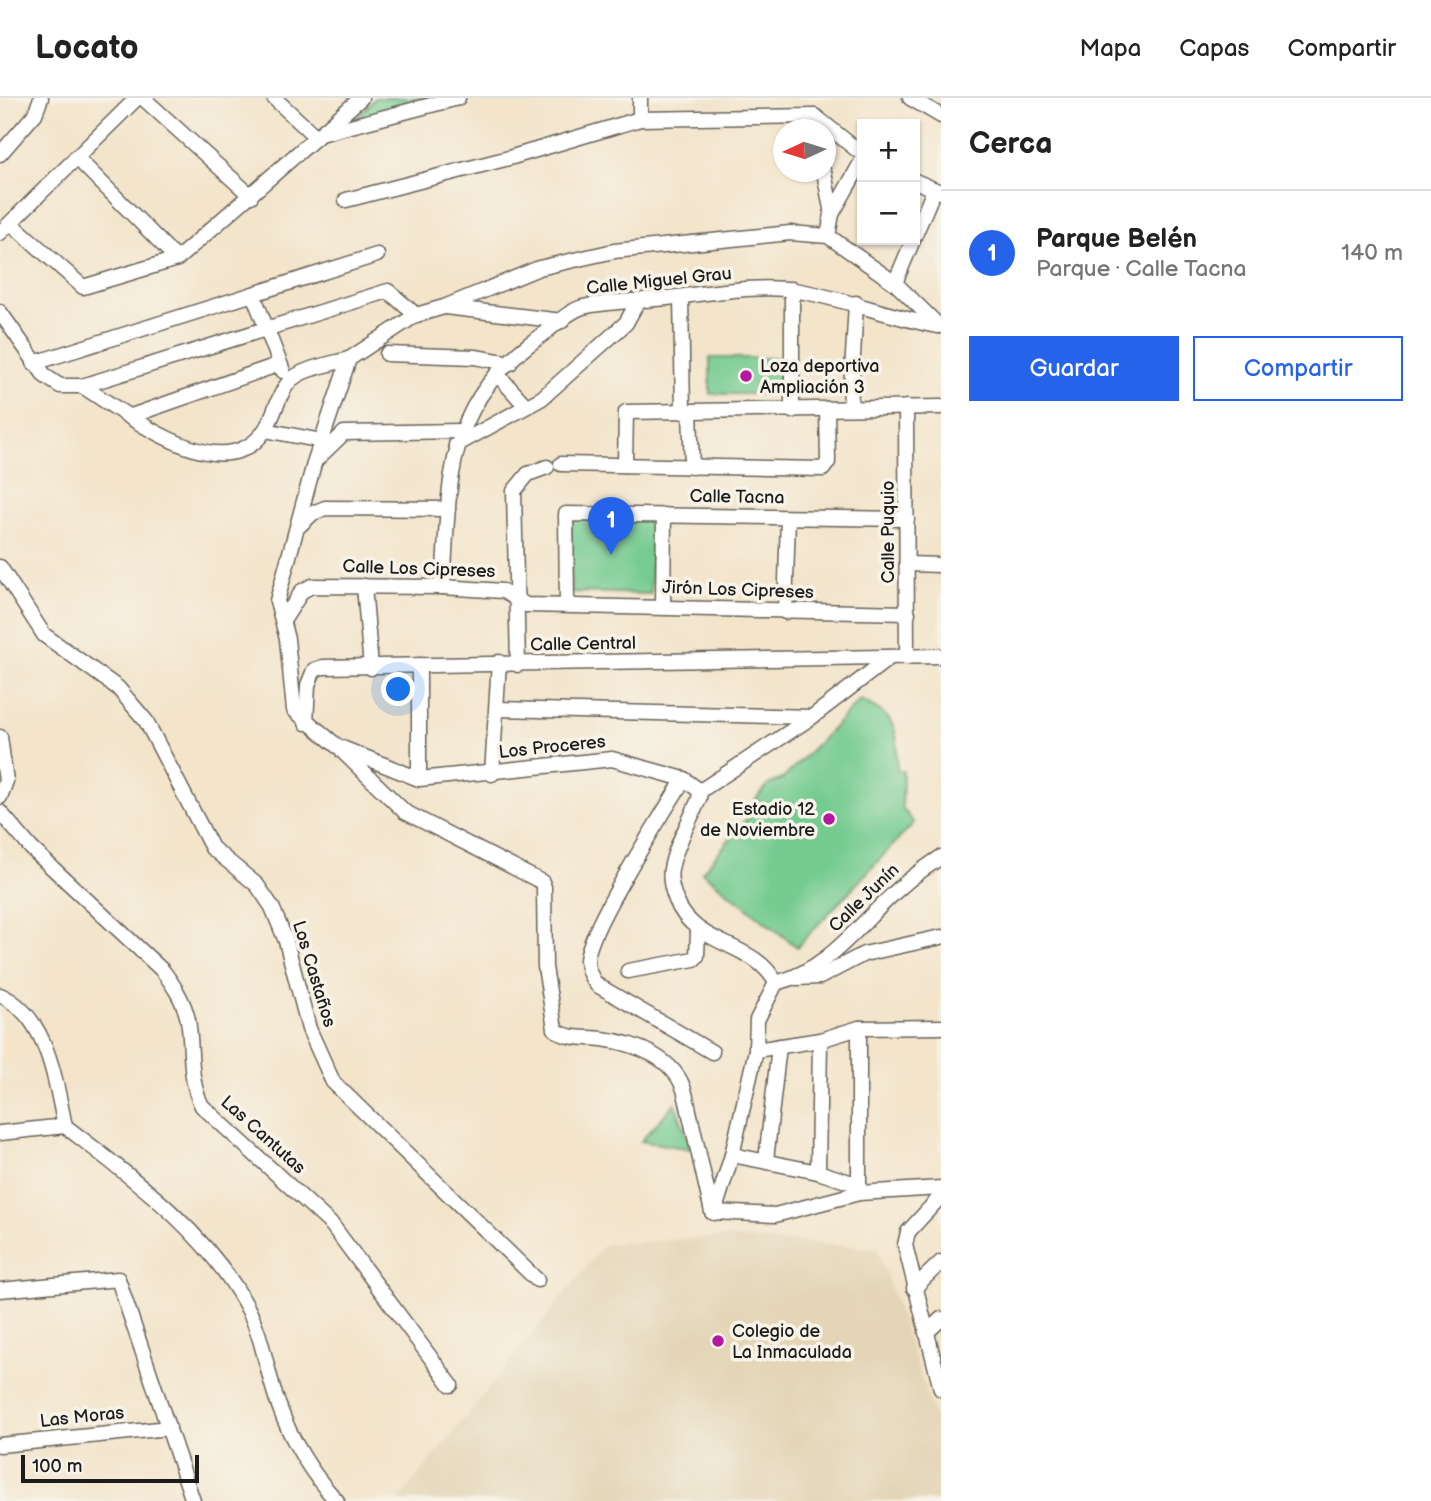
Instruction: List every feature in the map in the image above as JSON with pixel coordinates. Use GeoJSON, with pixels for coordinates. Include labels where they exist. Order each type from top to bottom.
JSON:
{"type":"FeatureCollection","features":[{"type":"Feature","properties":{"kind":"street"},"geometry":{"type":"LineString","coordinates":[[0,154],[35,114],[41,98]]}},
{"type":"Feature","properties":{"kind":"street"},"geometry":{"type":"LineString","coordinates":[[137,98],[5,228],[85,288],[177,259],[361,98]]}},
{"type":"Feature","properties":{"kind":"street"},"geometry":{"type":"LineString","coordinates":[[143,98],[251,196]]}},
{"type":"Feature","properties":{"kind":"street"},"geometry":{"type":"LineString","coordinates":[[275,98],[318,136]]}},
{"type":"Feature","properties":{"kind":"street"},"geometry":{"type":"LineString","coordinates":[[318,136],[458,98]]}},
{"type":"Feature","properties":{"kind":"street"},"geometry":{"type":"LineString","coordinates":[[640,98],[640,119]]}},
{"type":"Feature","properties":{"kind":"street"},"geometry":{"type":"LineString","coordinates":[[910,98],[941,116]]}},
{"type":"Feature","properties":{"kind":"street"},"geometry":{"type":"LineString","coordinates":[[346,200],[509,158],[640,119],[773,122]]}},
{"type":"Feature","properties":{"kind":"street"},"geometry":{"type":"LineString","coordinates":[[836,136],[857,151]]}},
{"type":"Feature","properties":{"kind":"street"},"geometry":{"type":"LineString","coordinates":[[76,157],[177,259]]}},
{"type":"Feature","properties":{"kind":"street"},"geometry":{"type":"LineString","coordinates":[[828,236],[832,215],[857,171]]}},
{"type":"Feature","properties":{"kind":"street"},"geometry":{"type":"LineString","coordinates":[[826,182],[832,215]]}},
{"type":"Feature","properties":{"kind":"street"},"geometry":{"type":"LineString","coordinates":[[917,182],[937,191],[920,225]]}},
{"type":"Feature","properties":{"kind":"street"},"geometry":{"type":"LineString","coordinates":[[82,386],[173,441],[209,454],[241,449],[265,430],[289,381],[303,373],[349,359],[416,315],[444,307],[539,268],[614,251],[760,234],[828,236],[895,283],[940,326]]}},
{"type":"Feature","properties":{"kind":"street"},"geometry":{"type":"LineString","coordinates":[[895,283],[911,245]]}},
{"type":"Feature","properties":{"kind":"street"},"geometry":{"type":"LineString","coordinates":[[34,363],[377,256]]}},
{"type":"Feature","properties":{"kind":"street"},"geometry":{"type":"LineString","coordinates":[[792,289],[792,411]]}},
{"type":"Feature","properties":{"kind":"street","name":"Calle Miguel Grau"},"geometry":{"type":"LineString","coordinates":[[443,587],[448,509],[458,438],[474,404],[524,347],[582,307],[792,289],[856,303],[909,321],[940,326]]}},
{"type":"Feature","properties":{"kind":"street"},"geometry":{"type":"LineString","coordinates":[[0,312],[34,363],[52,383],[82,386],[388,291],[416,315]]}},
{"type":"Feature","properties":{"kind":"street"},"geometry":{"type":"LineString","coordinates":[[253,294],[265,329],[289,381]]}},
{"type":"Feature","properties":{"kind":"street"},"geometry":{"type":"LineString","coordinates":[[681,297],[692,467]]}},
{"type":"Feature","properties":{"kind":"street"},"geometry":{"type":"LineString","coordinates":[[315,460],[344,433],[458,438],[526,406],[542,398],[626,323],[638,302]]}},
{"type":"Feature","properties":{"kind":"street"},"geometry":{"type":"LineString","coordinates":[[850,408],[856,303]]}},
{"type":"Feature","properties":{"kind":"street"},"geometry":{"type":"LineString","coordinates":[[444,307],[562,320]]}},
{"type":"Feature","properties":{"kind":"street"},"geometry":{"type":"LineString","coordinates":[[387,355],[478,357],[510,363]]}},
{"type":"Feature","properties":{"kind":"street"},"geometry":{"type":"LineString","coordinates":[[296,529],[315,460],[349,359]]}},
{"type":"Feature","properties":{"kind":"street"},"geometry":{"type":"LineString","coordinates":[[131,416],[280,365]]}},
{"type":"Feature","properties":{"kind":"street"},"geometry":{"type":"LineString","coordinates":[[498,375],[526,406]]}},
{"type":"Feature","properties":{"kind":"street","name":"Calle Puquio"},"geometry":{"type":"LineString","coordinates":[[906,407],[907,657]]}},
{"type":"Feature","properties":{"kind":"street"},"geometry":{"type":"LineString","coordinates":[[625,465],[624,413],[940,407]]}},
{"type":"Feature","properties":{"kind":"street"},"geometry":{"type":"LineString","coordinates":[[519,665],[514,491],[528,474],[554,466],[823,469],[828,462],[827,409]]}},
{"type":"Feature","properties":{"kind":"street"},"geometry":{"type":"LineString","coordinates":[[265,430],[322,441]]}},
{"type":"Feature","properties":{"kind":"street"},"geometry":{"type":"LineString","coordinates":[[296,529],[313,513],[325,508],[448,509]]}},
{"type":"Feature","properties":{"kind":"street","name":"Calle Tacna"},"geometry":{"type":"LineString","coordinates":[[567,605],[566,514],[907,519]]}},
{"type":"Feature","properties":{"kind":"street"},"geometry":{"type":"LineString","coordinates":[[663,607],[664,515]]}},
{"type":"Feature","properties":{"kind":"street"},"geometry":{"type":"LineString","coordinates":[[785,612],[788,518]]}},
{"type":"Feature","properties":{"kind":"street","name":"Los Proceres"},"geometry":{"type":"LineString","coordinates":[[296,529],[277,601],[290,659],[291,701],[294,710],[306,723],[337,746],[419,779],[492,774],[612,759],[684,779],[701,791]]}},
{"type":"Feature","properties":{"kind":"street"},"geometry":{"type":"LineString","coordinates":[[907,564],[941,565]]}},
{"type":"Feature","properties":{"kind":"street","name":"Los Castaños"},"geometry":{"type":"LineString","coordinates":[[0,567],[44,635],[118,688],[146,721],[212,848],[257,885],[272,907],[286,941],[309,1029],[333,1082],[537,1280]]}},
{"type":"Feature","properties":{"kind":"street","name":"Calle Los Cipreses"},"geometry":{"type":"LineString","coordinates":[[283,621],[302,591],[312,586],[443,587],[503,591],[526,605],[567,605]]}},
{"type":"Feature","properties":{"kind":"street"},"geometry":{"type":"LineString","coordinates":[[364,586],[371,668]]}},
{"type":"Feature","properties":{"kind":"street","name":"Jirón Los Cipreses"},"geometry":{"type":"LineString","coordinates":[[567,605],[908,613]]}},
{"type":"Feature","properties":{"kind":"street","name":"Calle Central"},"geometry":{"type":"LineString","coordinates":[[306,723],[308,685],[314,670],[323,667],[941,656]]}},
{"type":"Feature","properties":{"kind":"street"},"geometry":{"type":"LineString","coordinates":[[714,1213],[732,1155],[756,1050],[757,1020],[776,983],[769,970],[698,931],[683,915],[670,884],[671,868],[701,791],[812,717],[889,658]]}},
{"type":"Feature","properties":{"kind":"street"},"geometry":{"type":"LineString","coordinates":[[492,774],[499,662]]}},
{"type":"Feature","properties":{"kind":"street"},"geometry":{"type":"LineString","coordinates":[[419,666],[419,779]]}},
{"type":"Feature","properties":{"kind":"street"},"geometry":{"type":"LineString","coordinates":[[497,709],[812,717]]}},
{"type":"Feature","properties":{"kind":"street"},"geometry":{"type":"LineString","coordinates":[[0,737],[6,781],[0,797]]}},
{"type":"Feature","properties":{"kind":"street"},"geometry":{"type":"LineString","coordinates":[[337,746],[405,812],[541,882],[544,887],[545,967],[555,1029],[573,1037],[634,1045],[666,1063],[678,1075],[685,1093],[710,1209],[714,1213],[775,1215],[859,1189],[941,1188]]}},
{"type":"Feature","properties":{"kind":"street"},"geometry":{"type":"LineString","coordinates":[[684,779],[602,921],[590,944],[587,960],[592,979],[597,985],[712,1052]]}},
{"type":"Feature","properties":{"kind":"street","name":"Las Cantutas"},"geometry":{"type":"LineString","coordinates":[[0,812],[31,848],[163,971],[180,996],[187,1017],[192,1079],[202,1106],[332,1226],[451,1385]]}},
{"type":"Feature","properties":{"kind":"street","name":"Calle Junín"},"geometry":{"type":"LineString","coordinates":[[776,983],[794,979],[842,947],[902,886],[941,857]]}},
{"type":"Feature","properties":{"kind":"street"},"geometry":{"type":"LineString","coordinates":[[628,971],[694,959],[697,956],[698,931]]}},
{"type":"Feature","properties":{"kind":"street"},"geometry":{"type":"LineString","coordinates":[[794,979],[820,977],[864,954],[941,937]]}},
{"type":"Feature","properties":{"kind":"street"},"geometry":{"type":"LineString","coordinates":[[0,995],[21,1007],[34,1024],[52,1072],[65,1126],[163,1203],[233,1283],[258,1329],[278,1405],[290,1432],[305,1459],[337,1501]]}},
{"type":"Feature","properties":{"kind":"street"},"geometry":{"type":"LineString","coordinates":[[756,1050],[820,1040],[859,1028],[941,1027]]}},
{"type":"Feature","properties":{"kind":"street"},"geometry":{"type":"LineString","coordinates":[[859,1028],[859,1189]]}},
{"type":"Feature","properties":{"kind":"street"},"geometry":{"type":"LineString","coordinates":[[818,1172],[820,1040]]}},
{"type":"Feature","properties":{"kind":"street"},"geometry":{"type":"LineString","coordinates":[[766,1160],[779,1046]]}},
{"type":"Feature","properties":{"kind":"street"},"geometry":{"type":"LineString","coordinates":[[0,1133],[65,1126]]}},
{"type":"Feature","properties":{"kind":"street"},"geometry":{"type":"LineString","coordinates":[[732,1155],[818,1172],[859,1189]]}},
{"type":"Feature","properties":{"kind":"street"},"geometry":{"type":"LineString","coordinates":[[940,1385],[905,1255],[908,1232],[941,1196]]}},
{"type":"Feature","properties":{"kind":"street"},"geometry":{"type":"LineString","coordinates":[[914,1288],[941,1262]]}},
{"type":"Feature","properties":{"kind":"street"},"geometry":{"type":"LineString","coordinates":[[0,1290],[118,1279],[193,1501]]}},
{"type":"Feature","properties":{"kind":"street"},"geometry":{"type":"LineString","coordinates":[[926,1333],[941,1319]]}},
{"type":"Feature","properties":{"kind":"street","name":"Las Moras"},"geometry":{"type":"LineString","coordinates":[[0,1445],[169,1428]]}},
{"type":"Feature","properties":{"kind":"shaded area","name":"Colegio de La Inmaculada"},"geometry":{"type":"Polygon","coordinates":[[[721,1237],[877,1248],[941,1435],[941,1501],[398,1501],[605,1244],[721,1237]]]}},
{"type":"Feature","properties":{"kind":"green space"},"geometry":{"type":"Polygon","coordinates":[[[375,98],[437,98],[354,121],[375,98]]]}},
{"type":"Feature","properties":{"kind":"green space","name":"Loza deportiva Ampliación 3"},"geometry":{"type":"Polygon","coordinates":[[[710,358],[781,358],[781,394],[710,394],[710,358]]]}},
{"type":"Feature","properties":{"kind":"green space"},"geometry":{"type":"Polygon","coordinates":[[[571,518],[652,518],[651,594],[571,592],[571,518]]]}},
{"type":"Feature","properties":{"kind":"green space","name":"Estadio 12 de Noviembre"},"geometry":{"type":"Polygon","coordinates":[[[860,700],[883,713],[894,726],[897,771],[903,771],[902,808],[914,823],[797,947],[702,872],[750,815],[756,799],[768,785],[784,778],[860,700]]]}},
{"type":"Feature","properties":{"kind":"green space"},"geometry":{"type":"Polygon","coordinates":[[[675,1103],[691,1149],[641,1141],[675,1103]]]}},
{"type":"Feature","properties":{"kind":"place","name":"Loza deportiva Ampliación 3"},"geometry":{"type":"Point","coordinates":[746,376]}},
{"type":"Feature","properties":{"kind":"place","name":"Parque Belén"},"geometry":{"type":"Point","coordinates":[611,555]}},
{"type":"Feature","properties":{"kind":"place","name":"Estadio 12 de Noviembre"},"geometry":{"type":"Point","coordinates":[829,819]}},
{"type":"Feature","properties":{"kind":"place","name":"Colegio de La Inmaculada"},"geometry":{"type":"Point","coordinates":[718,1341]}}]}
